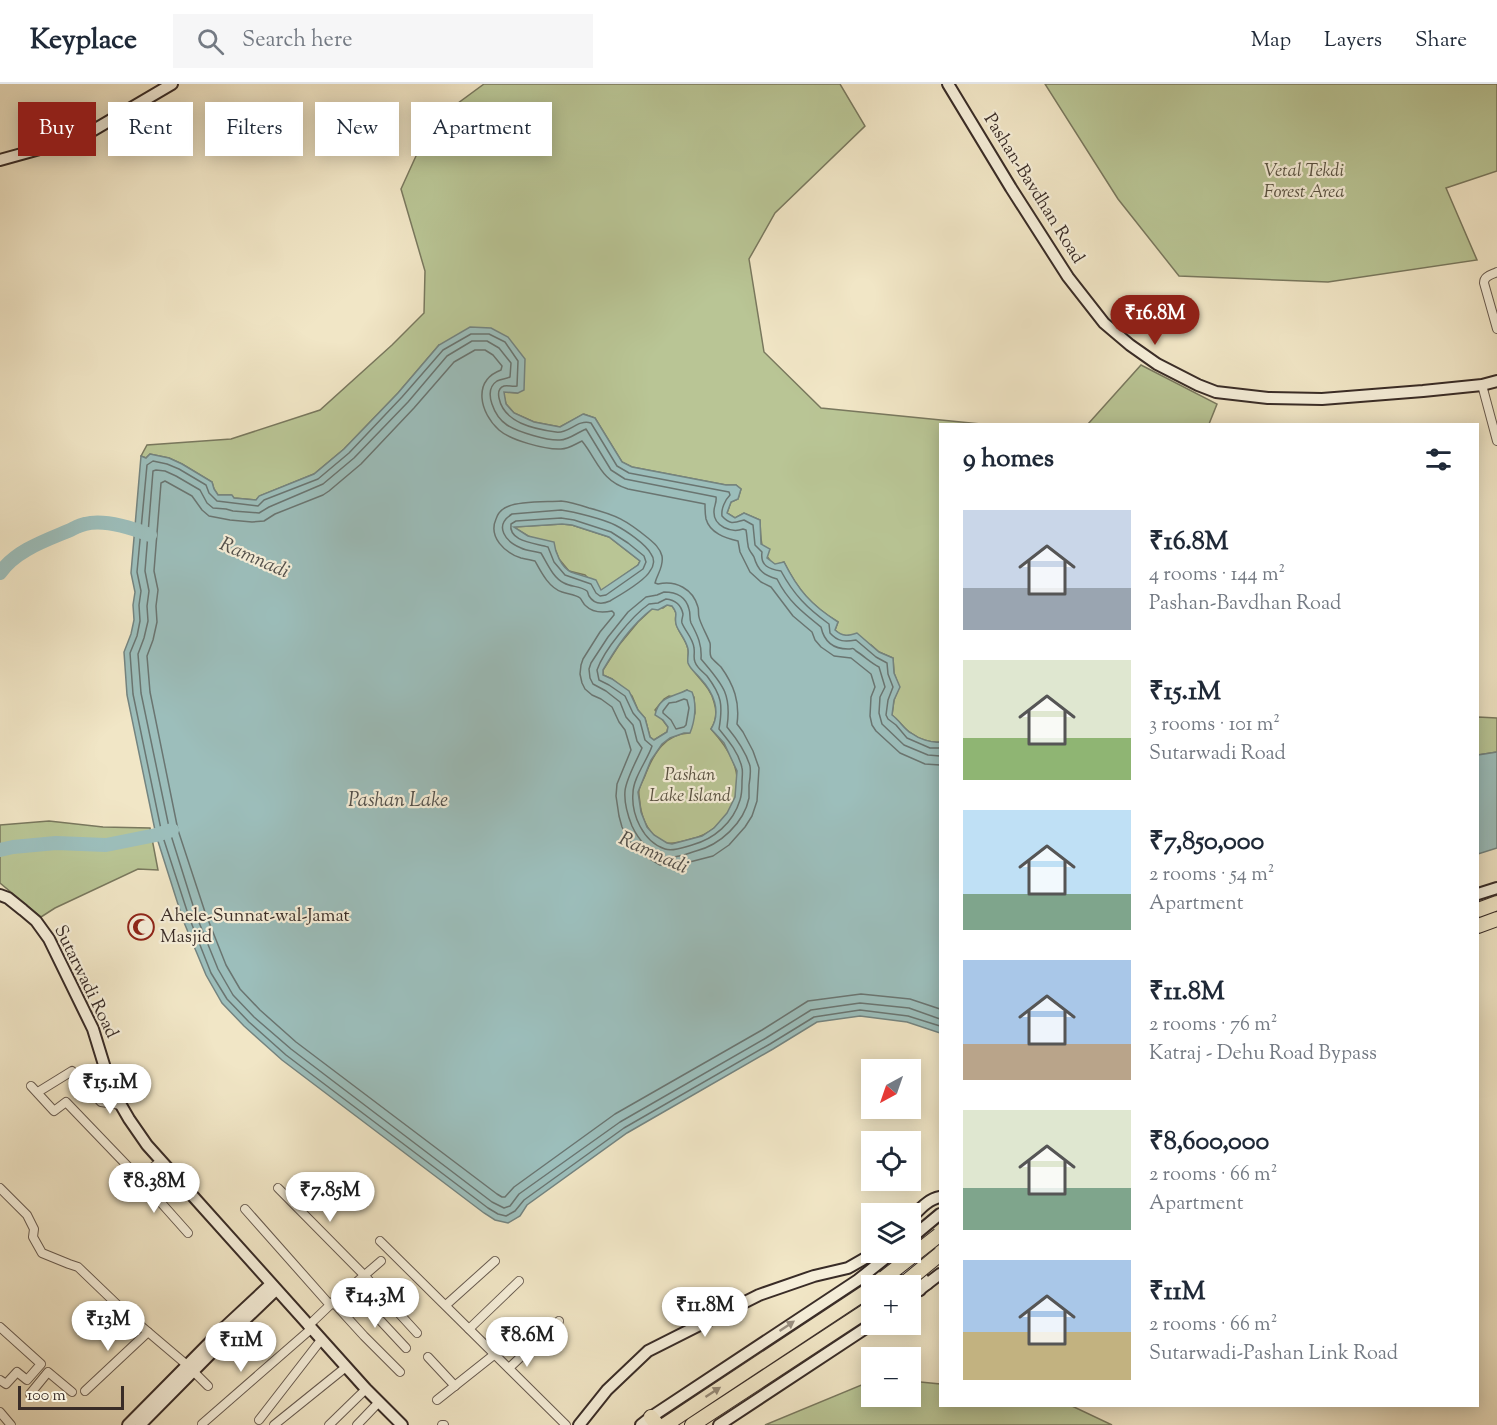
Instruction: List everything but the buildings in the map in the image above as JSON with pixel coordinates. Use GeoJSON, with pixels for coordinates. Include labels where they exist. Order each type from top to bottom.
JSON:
{"type":"FeatureCollection","features":[{"type":"Feature","properties":{"kind":"highway"},"geometry":{"type":"LineString","coordinates":[[1479,910],[1497,903]]}},
{"type":"Feature","properties":{"kind":"highway"},"geometry":{"type":"LineString","coordinates":[[1479,926],[1497,919]]}},
{"type":"Feature","properties":{"kind":"highway"},"geometry":{"type":"LineString","coordinates":[[888,1275],[939,1235]]}},
{"type":"Feature","properties":{"kind":"highway"},"geometry":{"type":"LineString","coordinates":[[914,1275],[939,1255]]}},
{"type":"Feature","properties":{"kind":"highway"},"geometry":{"type":"LineString","coordinates":[[665,1425],[861,1294]]}},
{"type":"Feature","properties":{"kind":"highway"},"geometry":{"type":"LineString","coordinates":[[692,1425],[861,1314]]}},
{"type":"Feature","properties":{"kind":"street"},"geometry":{"type":"LineString","coordinates":[[0,160],[92,132],[172,84]]}},
{"type":"Feature","properties":{"kind":"street","name":"Pashan-Bavdhan Road"},"geometry":{"type":"LineString","coordinates":[[948,84],[1068,277],[1104,323],[1156,364],[1216,392],[1268,398],[1325,399],[1482,385],[1497,381]]}},
{"type":"Feature","properties":{"kind":"street"},"geometry":{"type":"LineString","coordinates":[[1497,273],[1486,277],[1484,281],[1497,329]]}},
{"type":"Feature","properties":{"kind":"street"},"geometry":{"type":"LineString","coordinates":[[1482,385],[1497,441]]}},
{"type":"Feature","properties":{"kind":"street"},"geometry":{"type":"LineString","coordinates":[[1479,894],[1497,888]]}},
{"type":"Feature","properties":{"kind":"street","name":"Sutarwadi Road"},"geometry":{"type":"LineString","coordinates":[[0,895],[8,898],[36,921],[49,939],[93,1029],[105,1068],[121,1106],[147,1145],[321,1340],[402,1425]]}},
{"type":"Feature","properties":{"kind":"street"},"geometry":{"type":"LineString","coordinates":[[38,1092],[72,1071],[101,1102],[121,1106]]}},
{"type":"Feature","properties":{"kind":"street"},"geometry":{"type":"LineString","coordinates":[[31,1086],[54,1111],[66,1102],[188,1233]]}},
{"type":"Feature","properties":{"kind":"street"},"geometry":{"type":"LineString","coordinates":[[139,1178],[161,1161]]}},
{"type":"Feature","properties":{"kind":"street"},"geometry":{"type":"LineString","coordinates":[[0,1188],[27,1215],[34,1229],[33,1238],[42,1253],[78,1267],[188,1371],[208,1386]]}},
{"type":"Feature","properties":{"kind":"street"},"geometry":{"type":"LineString","coordinates":[[278,1188],[364,1275],[417,1333]]}},
{"type":"Feature","properties":{"kind":"street"},"geometry":{"type":"LineString","coordinates":[[921,1208],[927,1202],[939,1197]]}},
{"type":"Feature","properties":{"kind":"street"},"geometry":{"type":"LineString","coordinates":[[245,1209],[332,1304],[400,1372]]}},
{"type":"Feature","properties":{"kind":"street"},"geometry":{"type":"LineString","coordinates":[[921,1230],[939,1215]]}},
{"type":"Feature","properties":{"kind":"street"},"geometry":{"type":"LineString","coordinates":[[380,1241],[566,1425]]}},
{"type":"Feature","properties":{"kind":"street"},"geometry":{"type":"LineString","coordinates":[[202,1424],[381,1261]]}},
{"type":"Feature","properties":{"kind":"street"},"geometry":{"type":"LineString","coordinates":[[446,1305],[495,1261]]}},
{"type":"Feature","properties":{"kind":"street"},"geometry":{"type":"LineString","coordinates":[[579,1425],[607,1390],[648,1351],[759,1295],[813,1275],[848,1268],[861,1261]]}},
{"type":"Feature","properties":{"kind":"street"},"geometry":{"type":"LineString","coordinates":[[650,1422],[879,1263]]}},
{"type":"Feature","properties":{"kind":"street"},"geometry":{"type":"LineString","coordinates":[[902,1263],[924,1287]]}},
{"type":"Feature","properties":{"kind":"street"},"geometry":{"type":"LineString","coordinates":[[910,1263],[924,1287]]}},
{"type":"Feature","properties":{"kind":"street"},"geometry":{"type":"LineString","coordinates":[[829,1272],[843,1280],[846,1287]]}},
{"type":"Feature","properties":{"kind":"street"},"geometry":{"type":"LineString","coordinates":[[921,1289],[939,1275]]}},
{"type":"Feature","properties":{"kind":"street"},"geometry":{"type":"LineString","coordinates":[[469,1329],[519,1281]]}},
{"type":"Feature","properties":{"kind":"street"},"geometry":{"type":"LineString","coordinates":[[128,1425],[188,1371],[273,1287]]}},
{"type":"Feature","properties":{"kind":"street"},"geometry":{"type":"LineString","coordinates":[[350,1288],[406,1348]]}},
{"type":"Feature","properties":{"kind":"street"},"geometry":{"type":"LineString","coordinates":[[510,1368],[559,1321]]}},
{"type":"Feature","properties":{"kind":"street"},"geometry":{"type":"LineString","coordinates":[[0,1328],[40,1364],[27,1380],[17,1372],[6,1384],[0,1380]]}},
{"type":"Feature","properties":{"kind":"street"},"geometry":{"type":"LineString","coordinates":[[85,1391],[148,1332]]}},
{"type":"Feature","properties":{"kind":"street"},"geometry":{"type":"LineString","coordinates":[[719,1425],[861,1332]]}},
{"type":"Feature","properties":{"kind":"street"},"geometry":{"type":"LineString","coordinates":[[259,1420],[321,1340]]}},
{"type":"Feature","properties":{"kind":"street"},"geometry":{"type":"LineString","coordinates":[[437,1400],[495,1354]]}},
{"type":"Feature","properties":{"kind":"street"},"geometry":{"type":"LineString","coordinates":[[428,1357],[455,1386]]}},
{"type":"Feature","properties":{"kind":"street"},"geometry":{"type":"LineString","coordinates":[[274,1425],[346,1367]]}},
{"type":"Feature","properties":{"kind":"street"},"geometry":{"type":"LineString","coordinates":[[140,1425],[188,1371]]}},
{"type":"Feature","properties":{"kind":"street"},"geometry":{"type":"LineString","coordinates":[[30,1394],[48,1372],[72,1392]]}},
{"type":"Feature","properties":{"kind":"street"},"geometry":{"type":"LineString","coordinates":[[32,1374],[40,1382]]}},
{"type":"Feature","properties":{"kind":"street"},"geometry":{"type":"LineString","coordinates":[[329,1425],[366,1389]]}},
{"type":"Feature","properties":{"kind":"street"},"geometry":{"type":"LineString","coordinates":[[357,1425],[379,1402]]}},
{"type":"Feature","properties":{"kind":"street"},"geometry":{"type":"LineString","coordinates":[[0,1412],[11,1425]]}},
{"type":"Feature","properties":{"kind":"green space"},"geometry":{"type":"Polygon","coordinates":[[[484,84],[840,84],[865,126],[775,213],[749,259],[764,352],[821,408],[971,423],[939,423],[939,742],[921,739],[914,735],[892,715],[899,687],[894,673],[893,658],[879,652],[871,645],[841,635],[835,630],[838,622],[806,596],[784,562],[775,565],[766,555],[761,539],[760,520],[744,513],[735,518],[727,513],[731,502],[738,499],[741,489],[736,485],[632,467],[622,462],[595,418],[584,414],[560,427],[534,422],[514,413],[506,404],[503,392],[518,393],[439,345],[398,393],[344,449],[314,474],[260,496],[256,500],[218,495],[212,482],[182,464],[169,458],[150,454],[146,458],[141,456],[147,445],[231,439],[320,410],[424,313],[425,271],[401,189],[416,156],[552,156],[552,102],[460,102],[484,84]]]}},
{"type":"Feature","properties":{"kind":"green space","name":"Vetal Tekdi Forest Area"},"geometry":{"type":"Polygon","coordinates":[[[1045,84],[1497,84],[1497,171],[1446,188],[1477,260],[1328,282],[1179,276],[1118,199],[1045,84]]]}},
{"type":"Feature","properties":{"kind":"green space"},"geometry":{"type":"Polygon","coordinates":[[[1141,365],[1217,404],[1209,423],[1089,423],[1141,365]]]}},
{"type":"Feature","properties":{"kind":"green space"},"geometry":{"type":"Polygon","coordinates":[[[562,524],[609,537],[640,561],[638,565],[601,591],[585,575],[569,571],[559,559],[555,549],[513,527],[562,524]]]}},
{"type":"Feature","properties":{"kind":"green space","name":"Pashan Lake Island"},"geometry":{"type":"Polygon","coordinates":[[[667,605],[672,606],[675,611],[677,626],[688,649],[689,663],[712,696],[716,712],[711,729],[729,752],[736,769],[737,779],[735,799],[721,822],[704,835],[670,843],[661,841],[648,828],[641,810],[639,790],[653,758],[662,746],[673,737],[689,733],[695,713],[694,697],[687,690],[664,699],[655,710],[668,727],[667,732],[654,740],[650,737],[645,718],[638,710],[632,696],[612,679],[603,675],[603,670],[619,645],[638,622],[653,608],[663,608],[667,605]]]}},
{"type":"Feature","properties":{"kind":"green space"},"geometry":{"type":"Polygon","coordinates":[[[1479,717],[1497,718],[1497,752],[1479,755],[1479,717]]]}},
{"type":"Feature","properties":{"kind":"green space"},"geometry":{"type":"Polygon","coordinates":[[[49,821],[103,827],[150,828],[158,870],[138,869],[55,908],[41,917],[0,883],[0,825],[49,821]]]}},
{"type":"Feature","properties":{"kind":"green space"},"geometry":{"type":"Polygon","coordinates":[[[921,1382],[939,1384],[939,1407],[1074,1407],[1112,1425],[765,1425],[861,1385],[861,1407],[921,1407],[921,1382]]]}},
{"type":"Feature","properties":{"kind":"water","name":"Pashan Lake"},"geometry":{"type":"Polygon","coordinates":[[[470,327],[491,328],[508,337],[525,359],[524,390],[518,393],[504,392],[506,404],[514,413],[534,422],[560,427],[583,414],[595,418],[622,462],[632,467],[736,485],[741,489],[738,499],[731,502],[727,513],[735,518],[744,513],[760,520],[761,544],[770,549],[767,558],[775,564],[784,562],[806,596],[838,622],[835,630],[846,635],[857,633],[879,652],[893,658],[894,673],[900,687],[894,700],[892,715],[914,735],[921,739],[939,742],[939,1033],[907,1022],[860,1016],[817,1022],[627,1133],[527,1205],[520,1216],[508,1223],[495,1220],[484,1213],[282,1060],[222,1003],[206,975],[183,920],[156,835],[127,695],[124,652],[134,620],[135,592],[131,573],[141,456],[146,458],[150,454],[169,458],[182,464],[212,482],[218,495],[232,495],[234,498],[256,500],[259,496],[314,474],[344,449],[398,393],[439,345],[470,327]],[[572,525],[514,527],[528,536],[554,542],[557,555],[564,567],[571,572],[596,580],[601,590],[638,565],[640,561],[609,537],[572,525]],[[667,605],[658,610],[652,609],[637,622],[613,653],[603,670],[603,675],[629,691],[638,710],[645,718],[650,737],[654,740],[667,732],[668,727],[655,715],[660,704],[667,698],[687,690],[692,692],[695,713],[690,733],[670,738],[662,744],[651,760],[638,792],[641,812],[647,827],[654,835],[672,844],[702,836],[714,828],[727,813],[735,797],[737,771],[724,743],[711,729],[716,715],[714,702],[705,683],[689,665],[688,649],[677,626],[672,606],[667,605]]]}},
{"type":"Feature","properties":{"kind":"water"},"geometry":{"type":"Polygon","coordinates":[[[1497,752],[1497,848],[1479,854],[1479,755],[1497,752]]]}},
{"type":"Feature","properties":{"kind":"waterway","name":"Ramnadi"},"geometry":{"type":"LineString","coordinates":[[0,573],[6,565],[22,553],[83,525],[109,523],[150,535]]}},
{"type":"Feature","properties":{"kind":"waterway","name":"Ramnadi"},"geometry":{"type":"LineString","coordinates":[[0,850],[56,843],[106,845],[172,830]]}},
{"type":"Feature","properties":{"kind":"place","name":"Ahele-Sunnat-wal-Jamat Masjid"},"geometry":{"type":"Point","coordinates":[141,927]}}]}
